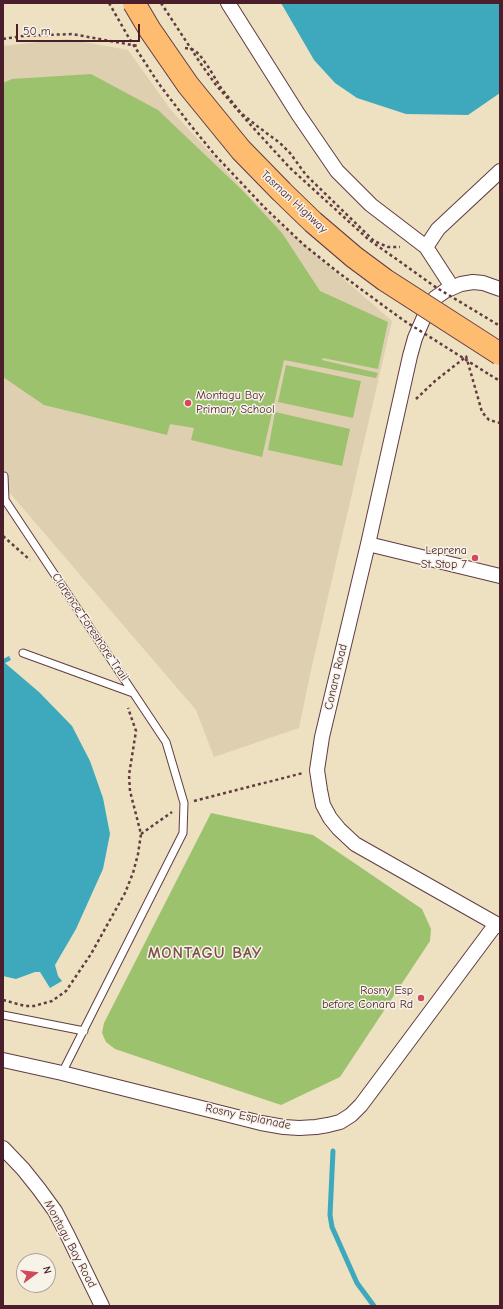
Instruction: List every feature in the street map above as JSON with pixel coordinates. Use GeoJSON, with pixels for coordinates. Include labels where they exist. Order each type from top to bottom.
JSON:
{"type":"FeatureCollection","features":[{"type":"Feature","properties":{"kind":"highway","name":"Tasman Highway"},"geometry":{"type":"LineString","coordinates":[[134,3],[150,30],[188,85],[241,150],[313,222],[354,257],[379,275],[467,334],[500,354]]}},
{"type":"Feature","properties":{"kind":"street"},"geometry":{"type":"LineString","coordinates":[[228,3],[298,114],[338,171],[371,205],[426,247],[452,287]]}},
{"type":"Feature","properties":{"kind":"street"},"geometry":{"type":"LineString","coordinates":[[426,247],[438,229],[500,171]]}},
{"type":"Feature","properties":{"kind":"street","name":"Conara Road"},"geometry":{"type":"LineString","coordinates":[[498,925],[355,844],[339,829],[330,818],[323,805],[317,770],[322,737],[415,338],[428,308],[435,298],[452,287],[473,282],[483,283],[500,289]]}},
{"type":"Feature","properties":{"kind":"street"},"geometry":{"type":"LineString","coordinates":[[368,544],[500,576]]}},
{"type":"Feature","properties":{"kind":"street","name":"Rosny Esplanade"},"geometry":{"type":"LineString","coordinates":[[3,1060],[276,1125],[298,1128],[316,1127],[340,1122],[351,1115],[361,1105],[498,925]]}},
{"type":"Feature","properties":{"kind":"street","name":"Montagu Bay Road"},"geometry":{"type":"LineString","coordinates":[[3,1148],[24,1169],[55,1211],[102,1306]]}},
{"type":"Feature","properties":{"kind":"lane"},"geometry":{"type":"LineString","coordinates":[[4,476],[5,500],[166,742],[184,803],[183,833],[62,1073]]}},
{"type":"Feature","properties":{"kind":"lane"},"geometry":{"type":"LineString","coordinates":[[23,653],[133,694]]}},
{"type":"Feature","properties":{"kind":"lane"},"geometry":{"type":"LineString","coordinates":[[3,1015],[84,1031]]}},
{"type":"Feature","properties":{"kind":"path"},"geometry":{"type":"LineString","coordinates":[[161,3],[216,84],[290,168],[368,239],[437,288],[500,326]]}},
{"type":"Feature","properties":{"kind":"path"},"geometry":{"type":"LineString","coordinates":[[3,39],[50,35]]}},
{"type":"Feature","properties":{"kind":"path"},"geometry":{"type":"LineString","coordinates":[[397,417],[436,381],[472,352]]}},
{"type":"Feature","properties":{"kind":"path"},"geometry":{"type":"LineString","coordinates":[[466,356],[482,412],[489,420],[500,423]]}},
{"type":"Feature","properties":{"kind":"path"},"geometry":{"type":"LineString","coordinates":[[490,375],[500,381]]}},
{"type":"Feature","properties":{"kind":"path"},"geometry":{"type":"LineString","coordinates":[[3,536],[34,563]]}},
{"type":"Feature","properties":{"kind":"path","name":"Clarence Foreshore Trail"},"geometry":{"type":"LineString","coordinates":[[3,1000],[25,1006],[34,1006],[52,1001],[66,990],[91,954],[133,874],[141,834],[130,791],[129,775],[136,731],[121,689]]}},
{"type":"Feature","properties":{"kind":"path"},"geometry":{"type":"LineString","coordinates":[[141,834],[184,803],[317,770]]}},
{"type":"Feature","properties":{"kind":"shaded area","name":"Montagu Bay Primary School"},"geometry":{"type":"Polygon","coordinates":[[[67,39],[128,50],[171,110],[256,203],[392,321],[311,670],[299,728],[214,757],[196,710],[3,485],[3,46],[67,39]]]}},
{"type":"Feature","properties":{"kind":"green space"},"geometry":{"type":"Polygon","coordinates":[[[91,74],[158,110],[242,190],[282,233],[320,291],[388,322],[378,369],[323,358],[322,360],[378,373],[376,378],[284,360],[262,457],[191,440],[194,428],[170,424],[167,435],[44,405],[3,377],[3,83],[12,79],[91,74]]]}},
{"type":"Feature","properties":{"kind":"green space"},"geometry":{"type":"Polygon","coordinates":[[[286,365],[361,381],[353,418],[278,402],[286,365]]]}},
{"type":"Feature","properties":{"kind":"green space"},"geometry":{"type":"Polygon","coordinates":[[[275,412],[350,429],[342,466],[268,450],[275,412]]]}},
{"type":"Feature","properties":{"kind":"green space"},"geometry":{"type":"Polygon","coordinates":[[[211,813],[313,835],[422,909],[431,929],[430,941],[340,1077],[281,1105],[115,1049],[106,1042],[102,1033],[104,1023],[211,813]]]}},
{"type":"Feature","properties":{"kind":"water"},"geometry":{"type":"Polygon","coordinates":[[[281,3],[500,3],[500,93],[468,115],[406,114],[357,98],[335,83],[314,60],[281,3]]]}},
{"type":"Feature","properties":{"kind":"water"},"geometry":{"type":"Polygon","coordinates":[[[9,656],[11,660],[5,663],[39,692],[72,726],[90,761],[103,798],[110,834],[103,869],[76,929],[55,965],[58,976],[62,981],[50,988],[40,972],[35,972],[16,979],[3,976],[3,659],[9,656]]]}},
{"type":"Feature","properties":{"kind":"waterway"},"geometry":{"type":"LineString","coordinates":[[333,1151],[330,1215],[332,1227],[357,1283],[374,1306]]}},
{"type":"Feature","properties":{"kind":"place","name":"Montagu Bay Primary School"},"geometry":{"type":"Point","coordinates":[188,403]}},
{"type":"Feature","properties":{"kind":"place","name":"Leprena St Stop 7"},"geometry":{"type":"Point","coordinates":[475,558]}},
{"type":"Feature","properties":{"kind":"place","name":"Rosny Esp before Conara Rd"},"geometry":{"type":"Point","coordinates":[421,998]}},
{"type":"Feature","properties":{"kind":"district","name":"MONTAGU BAY"},"geometry":{"type":"Point","coordinates":[205,953]}}]}
